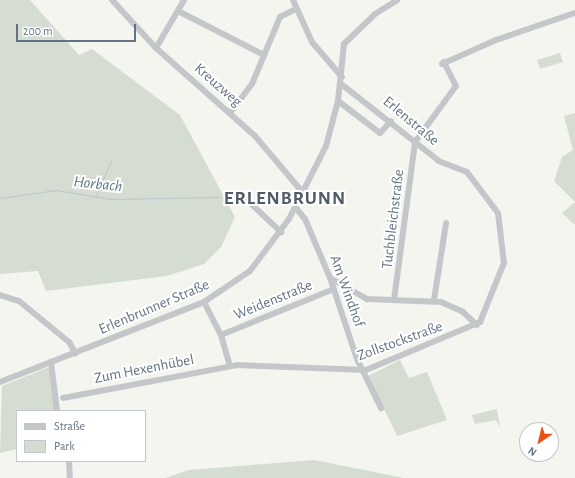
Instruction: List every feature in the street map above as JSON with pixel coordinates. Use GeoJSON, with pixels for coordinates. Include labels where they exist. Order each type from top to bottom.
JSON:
{"type":"FeatureCollection","features":[{"type":"Feature","properties":{"kind":"street","name":"Kreuzweg"},"geometry":{"type":"LineString","coordinates":[[112,0],[156,48],[230,113],[304,194]]}},
{"type":"Feature","properties":{"kind":"street"},"geometry":{"type":"LineString","coordinates":[[156,48],[184,0]]}},
{"type":"Feature","properties":{"kind":"street"},"geometry":{"type":"LineString","coordinates":[[293,0],[312,42],[342,77]]}},
{"type":"Feature","properties":{"kind":"street","name":"Erlenbrunner Straße"},"geometry":{"type":"LineString","coordinates":[[0,382],[204,302],[250,271],[281,232],[296,208],[304,194],[331,134],[342,77],[341,54],[346,41],[375,14],[397,0]]}},
{"type":"Feature","properties":{"kind":"street"},"geometry":{"type":"LineString","coordinates":[[230,113],[249,89],[280,17],[296,9]]}},
{"type":"Feature","properties":{"kind":"street"},"geometry":{"type":"LineString","coordinates":[[178,11],[264,55]]}},
{"type":"Feature","properties":{"kind":"street"},"geometry":{"type":"LineString","coordinates":[[415,142],[456,86],[443,63],[496,40],[575,13]]}},
{"type":"Feature","properties":{"kind":"street","name":"Erlenstraße"},"geometry":{"type":"LineString","coordinates":[[341,84],[391,121],[438,161],[468,172],[499,217],[504,250],[500,277],[477,325]]}},
{"type":"Feature","properties":{"kind":"street"},"geometry":{"type":"LineString","coordinates":[[338,101],[380,133],[391,121]]}},
{"type":"Feature","properties":{"kind":"street","name":"Tuchbleichstraße"},"geometry":{"type":"LineString","coordinates":[[394,300],[415,142]]}},
{"type":"Feature","properties":{"kind":"street"},"geometry":{"type":"LineString","coordinates":[[245,198],[281,232]]}},
{"type":"Feature","properties":{"kind":"street","name":"Am Windhof"},"geometry":{"type":"LineString","coordinates":[[296,208],[305,219],[330,278],[362,370],[381,408]]}},
{"type":"Feature","properties":{"kind":"street"},"geometry":{"type":"LineString","coordinates":[[434,300],[446,223]]}},
{"type":"Feature","properties":{"kind":"street"},"geometry":{"type":"LineString","coordinates":[[330,278],[366,299],[434,300],[452,306],[477,325]]}},
{"type":"Feature","properties":{"kind":"street","name":"Weidenstraße"},"geometry":{"type":"LineString","coordinates":[[221,335],[334,289]]}},
{"type":"Feature","properties":{"kind":"street"},"geometry":{"type":"LineString","coordinates":[[0,296],[19,301],[69,342],[76,352]]}},
{"type":"Feature","properties":{"kind":"street"},"geometry":{"type":"LineString","coordinates":[[204,302],[221,335],[230,366]]}},
{"type":"Feature","properties":{"kind":"street","name":"Zollstockstraße"},"geometry":{"type":"LineString","coordinates":[[230,366],[362,370],[477,325]]}},
{"type":"Feature","properties":{"kind":"street"},"geometry":{"type":"LineString","coordinates":[[51,362],[57,410]]}},
{"type":"Feature","properties":{"kind":"street","name":"Zum Hexenhübel"},"geometry":{"type":"LineString","coordinates":[[63,398],[230,366]]}},
{"type":"Feature","properties":{"kind":"street"},"geometry":{"type":"LineString","coordinates":[[69,462],[70,478]]}},
{"type":"Feature","properties":{"kind":"green space"},"geometry":{"type":"Polygon","coordinates":[[[0,0],[30,0],[79,55],[92,49],[180,115],[235,217],[221,247],[204,264],[167,276],[46,291],[38,271],[0,274],[0,0]]]}},
{"type":"Feature","properties":{"kind":"green space"},"geometry":{"type":"Polygon","coordinates":[[[560,53],[563,62],[540,69],[537,60],[560,53]]]}},
{"type":"Feature","properties":{"kind":"green space"},"geometry":{"type":"Polygon","coordinates":[[[575,113],[575,202],[554,181],[562,157],[573,150],[564,116],[575,113]]]}},
{"type":"Feature","properties":{"kind":"green space"},"geometry":{"type":"Polygon","coordinates":[[[575,202],[575,225],[562,213],[575,202]]]}},
{"type":"Feature","properties":{"kind":"green space"},"geometry":{"type":"Polygon","coordinates":[[[400,360],[409,378],[427,372],[447,420],[397,436],[368,376],[400,360]]]}},
{"type":"Feature","properties":{"kind":"green space"},"geometry":{"type":"Polygon","coordinates":[[[49,367],[56,410],[16,410],[16,449],[0,453],[2,386],[49,367]]]}},
{"type":"Feature","properties":{"kind":"green space"},"geometry":{"type":"Polygon","coordinates":[[[497,409],[500,428],[496,420],[475,424],[472,415],[497,409]]]}},
{"type":"Feature","properties":{"kind":"green space"},"geometry":{"type":"Polygon","coordinates":[[[314,460],[404,478],[165,478],[189,470],[314,460]]]}},
{"type":"Feature","properties":{"kind":"waterway"},"geometry":{"type":"LineString","coordinates":[[95,197],[111,161]]}},
{"type":"Feature","properties":{"kind":"waterway","name":"Horbach"},"geometry":{"type":"LineString","coordinates":[[0,198],[56,190],[111,199],[219,197]]}},
{"type":"Feature","properties":{"kind":"district","name":"ERLENBRUNN"},"geometry":{"type":"Point","coordinates":[285,199]}}]}
